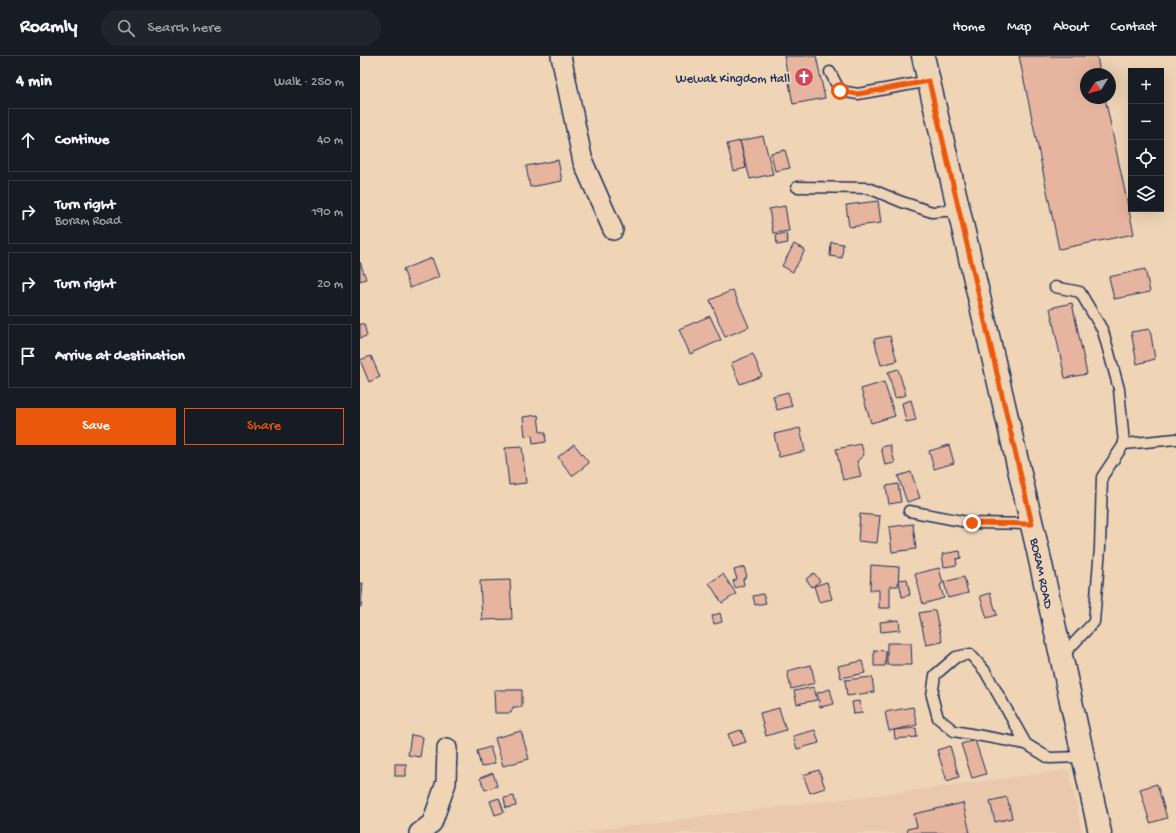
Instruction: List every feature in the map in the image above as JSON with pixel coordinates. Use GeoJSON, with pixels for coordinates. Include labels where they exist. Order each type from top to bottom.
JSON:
{"type":"FeatureCollection","features":[{"type":"Feature","properties":{"kind":"main road","name":"BORAM ROAD"},"geometry":{"type":"LineString","coordinates":[[923,56],[1032,524],[1100,833]]}},
{"type":"Feature","properties":{"kind":"street"},"geometry":{"type":"LineString","coordinates":[[561,56],[583,162],[612,230]]}},
{"type":"Feature","properties":{"kind":"street"},"geometry":{"type":"LineString","coordinates":[[418,833],[432,823],[446,783],[447,748]]}},
{"type":"Feature","properties":{"kind":"lane"},"geometry":{"type":"LineString","coordinates":[[830,72],[840,91],[858,94],[929,81]]}},
{"type":"Feature","properties":{"kind":"lane"},"geometry":{"type":"LineString","coordinates":[[797,187],[868,188],[932,212],[959,210]]}},
{"type":"Feature","properties":{"kind":"lane"},"geometry":{"type":"LineString","coordinates":[[1055,287],[1080,292],[1103,331],[1119,389],[1124,444],[1102,477],[1100,548],[1094,622],[1062,657]]}},
{"type":"Feature","properties":{"kind":"lane"},"geometry":{"type":"LineString","coordinates":[[1124,444],[1176,439]]}},
{"type":"Feature","properties":{"kind":"lane"},"geometry":{"type":"LineString","coordinates":[[909,511],[972,523],[1032,524]]}},
{"type":"Feature","properties":{"kind":"lane"},"geometry":{"type":"LineString","coordinates":[[1026,744],[985,671],[970,654],[956,657],[936,675],[932,696],[938,718],[954,730],[1026,744],[1049,758],[1084,758]]}},
{"type":"Feature","properties":{"kind":"shaded area"},"geometry":{"type":"Polygon","coordinates":[[[1069,770],[1082,833],[571,833],[916,790],[1069,770]]]}},
{"type":"Feature","properties":{"kind":"building","name":"Wewak Kingdom Hall"},"geometry":{"type":"Polygon","coordinates":[[[784,56],[816,56],[825,98],[793,104],[784,56]]]}},
{"type":"Feature","properties":{"kind":"building"},"geometry":{"type":"Polygon","coordinates":[[[1019,56],[1097,56],[1099,68],[1080,68],[1080,104],[1106,104],[1128,206],[1128,212],[1129,212],[1134,234],[1059,249],[1019,56]]]}},
{"type":"Feature","properties":{"kind":"building"},"geometry":{"type":"Polygon","coordinates":[[[763,136],[773,174],[750,179],[740,141],[763,136]]]}},
{"type":"Feature","properties":{"kind":"building"},"geometry":{"type":"Polygon","coordinates":[[[740,141],[746,168],[734,171],[727,144],[740,141]]]}},
{"type":"Feature","properties":{"kind":"building"},"geometry":{"type":"Polygon","coordinates":[[[785,150],[790,168],[775,171],[771,153],[785,150]]]}},
{"type":"Feature","properties":{"kind":"building"},"geometry":{"type":"Polygon","coordinates":[[[558,160],[562,181],[530,187],[526,166],[558,160]]]}},
{"type":"Feature","properties":{"kind":"building"},"geometry":{"type":"Polygon","coordinates":[[[878,201],[881,223],[849,227],[846,205],[878,201]]]}},
{"type":"Feature","properties":{"kind":"building"},"geometry":{"type":"Polygon","coordinates":[[[785,206],[789,231],[773,233],[769,209],[785,206]]]}},
{"type":"Feature","properties":{"kind":"building"},"geometry":{"type":"Polygon","coordinates":[[[786,233],[788,243],[777,245],[776,235],[786,233]]]}},
{"type":"Feature","properties":{"kind":"building"},"geometry":{"type":"Polygon","coordinates":[[[831,242],[843,244],[842,258],[830,256],[831,242]]]}},
{"type":"Feature","properties":{"kind":"building"},"geometry":{"type":"Polygon","coordinates":[[[794,244],[805,250],[793,272],[782,266],[794,244]]]}},
{"type":"Feature","properties":{"kind":"building"},"geometry":{"type":"Polygon","coordinates":[[[432,258],[439,277],[410,288],[403,269],[432,258]]]}},
{"type":"Feature","properties":{"kind":"building"},"geometry":{"type":"Polygon","coordinates":[[[360,262],[366,279],[360,281],[360,262]]]}},
{"type":"Feature","properties":{"kind":"building"},"geometry":{"type":"Polygon","coordinates":[[[1145,269],[1150,292],[1114,299],[1109,277],[1145,269]]]}},
{"type":"Feature","properties":{"kind":"building"},"geometry":{"type":"Polygon","coordinates":[[[733,290],[749,327],[725,337],[710,300],[733,290]]]}},
{"type":"Feature","properties":{"kind":"building"},"geometry":{"type":"Polygon","coordinates":[[[1072,303],[1087,374],[1065,378],[1050,308],[1072,303]]]}},
{"type":"Feature","properties":{"kind":"building"},"geometry":{"type":"Polygon","coordinates":[[[710,316],[721,340],[690,354],[679,329],[710,316]]]}},
{"type":"Feature","properties":{"kind":"building"},"geometry":{"type":"Polygon","coordinates":[[[360,324],[364,324],[367,336],[360,338],[360,324]]]}},
{"type":"Feature","properties":{"kind":"building"},"geometry":{"type":"Polygon","coordinates":[[[1150,329],[1155,359],[1137,364],[1131,332],[1150,329]]]}},
{"type":"Feature","properties":{"kind":"building"},"geometry":{"type":"Polygon","coordinates":[[[890,336],[897,361],[881,365],[874,339],[890,336]]]}},
{"type":"Feature","properties":{"kind":"building"},"geometry":{"type":"Polygon","coordinates":[[[753,354],[762,376],[740,384],[731,363],[753,354]]]}},
{"type":"Feature","properties":{"kind":"building"},"geometry":{"type":"Polygon","coordinates":[[[371,356],[380,377],[369,382],[360,360],[371,356]]]}},
{"type":"Feature","properties":{"kind":"building"},"geometry":{"type":"Polygon","coordinates":[[[898,369],[906,395],[895,398],[888,372],[898,369]]]}},
{"type":"Feature","properties":{"kind":"building"},"geometry":{"type":"Polygon","coordinates":[[[884,382],[895,416],[871,423],[861,389],[884,382]]]}},
{"type":"Feature","properties":{"kind":"building"},"geometry":{"type":"Polygon","coordinates":[[[788,392],[792,406],[777,410],[773,396],[788,392]]]}},
{"type":"Feature","properties":{"kind":"building"},"geometry":{"type":"Polygon","coordinates":[[[911,400],[916,420],[906,422],[902,403],[911,400]]]}},
{"type":"Feature","properties":{"kind":"building"},"geometry":{"type":"Polygon","coordinates":[[[538,415],[540,432],[545,432],[546,442],[533,444],[532,435],[525,436],[523,417],[538,415]]]}},
{"type":"Feature","properties":{"kind":"building"},"geometry":{"type":"Polygon","coordinates":[[[800,428],[805,451],[779,457],[774,434],[800,428]]]}},
{"type":"Feature","properties":{"kind":"building"},"geometry":{"type":"Polygon","coordinates":[[[574,444],[589,463],[572,476],[558,457],[574,444]]]}},
{"type":"Feature","properties":{"kind":"building"},"geometry":{"type":"Polygon","coordinates":[[[861,444],[864,455],[857,461],[861,476],[843,480],[836,449],[861,444]]]}},
{"type":"Feature","properties":{"kind":"building"},"geometry":{"type":"Polygon","coordinates":[[[890,445],[895,463],[885,465],[881,447],[890,445]]]}},
{"type":"Feature","properties":{"kind":"building"},"geometry":{"type":"Polygon","coordinates":[[[949,445],[954,463],[934,469],[929,451],[949,445]]]}},
{"type":"Feature","properties":{"kind":"building"},"geometry":{"type":"Polygon","coordinates":[[[522,447],[526,483],[509,485],[505,448],[522,447]]]}},
{"type":"Feature","properties":{"kind":"building"},"geometry":{"type":"Polygon","coordinates":[[[911,472],[920,498],[907,502],[898,476],[911,472]]]}},
{"type":"Feature","properties":{"kind":"building"},"geometry":{"type":"Polygon","coordinates":[[[898,484],[901,502],[889,504],[886,486],[898,484]]]}},
{"type":"Feature","properties":{"kind":"building"},"geometry":{"type":"Polygon","coordinates":[[[860,514],[880,516],[877,543],[858,541],[860,514]]]}},
{"type":"Feature","properties":{"kind":"building"},"geometry":{"type":"Polygon","coordinates":[[[913,524],[916,549],[892,552],[889,527],[913,524]]]}},
{"type":"Feature","properties":{"kind":"building"},"geometry":{"type":"Polygon","coordinates":[[[960,551],[961,558],[956,559],[957,565],[944,567],[942,554],[960,551]]]}},
{"type":"Feature","properties":{"kind":"building"},"geometry":{"type":"Polygon","coordinates":[[[871,565],[899,567],[898,586],[890,586],[890,608],[879,608],[879,590],[870,590],[871,565]]]}},
{"type":"Feature","properties":{"kind":"building"},"geometry":{"type":"Polygon","coordinates":[[[744,567],[747,576],[743,579],[744,585],[735,588],[733,581],[737,579],[734,570],[744,567]]]}},
{"type":"Feature","properties":{"kind":"building"},"geometry":{"type":"Polygon","coordinates":[[[939,568],[943,583],[940,585],[944,598],[923,604],[915,574],[939,568]]]}},
{"type":"Feature","properties":{"kind":"building"},"geometry":{"type":"Polygon","coordinates":[[[814,573],[820,581],[812,587],[806,579],[814,573]]]}},
{"type":"Feature","properties":{"kind":"building"},"geometry":{"type":"Polygon","coordinates":[[[723,574],[736,594],[722,603],[709,583],[723,574]]]}},
{"type":"Feature","properties":{"kind":"building"},"geometry":{"type":"Polygon","coordinates":[[[964,577],[968,593],[948,598],[944,582],[964,577]]]}},
{"type":"Feature","properties":{"kind":"building"},"geometry":{"type":"Polygon","coordinates":[[[907,579],[910,595],[902,597],[899,580],[907,579]]]}},
{"type":"Feature","properties":{"kind":"building"},"geometry":{"type":"Polygon","coordinates":[[[510,580],[512,619],[482,620],[480,581],[510,580]]]}},
{"type":"Feature","properties":{"kind":"building"},"geometry":{"type":"Polygon","coordinates":[[[827,582],[832,599],[819,602],[814,586],[827,582]]]}},
{"type":"Feature","properties":{"kind":"building"},"geometry":{"type":"Polygon","coordinates":[[[360,583],[363,583],[361,607],[360,607],[360,583]]]}},
{"type":"Feature","properties":{"kind":"building"},"geometry":{"type":"Polygon","coordinates":[[[990,593],[997,615],[987,618],[980,596],[990,593]]]}},
{"type":"Feature","properties":{"kind":"building"},"geometry":{"type":"Polygon","coordinates":[[[763,594],[766,603],[755,605],[753,596],[763,594]]]}},
{"type":"Feature","properties":{"kind":"building"},"geometry":{"type":"Polygon","coordinates":[[[935,610],[942,642],[926,645],[919,613],[935,610]]]}},
{"type":"Feature","properties":{"kind":"building"},"geometry":{"type":"Polygon","coordinates":[[[720,613],[722,622],[714,624],[712,616],[720,613]]]}},
{"type":"Feature","properties":{"kind":"building"},"geometry":{"type":"Polygon","coordinates":[[[899,620],[900,630],[881,632],[880,622],[899,620]]]}},
{"type":"Feature","properties":{"kind":"building"},"geometry":{"type":"Polygon","coordinates":[[[887,643],[911,643],[912,665],[887,665],[887,643]]]}},
{"type":"Feature","properties":{"kind":"building"},"geometry":{"type":"Polygon","coordinates":[[[874,650],[886,651],[885,666],[874,666],[874,650]]]}},
{"type":"Feature","properties":{"kind":"building"},"geometry":{"type":"Polygon","coordinates":[[[862,661],[865,673],[841,678],[838,666],[862,661]]]}},
{"type":"Feature","properties":{"kind":"building"},"geometry":{"type":"Polygon","coordinates":[[[811,665],[815,683],[791,689],[787,671],[811,665]]]}},
{"type":"Feature","properties":{"kind":"building"},"geometry":{"type":"Polygon","coordinates":[[[872,677],[874,692],[847,696],[845,680],[872,677]]]}},
{"type":"Feature","properties":{"kind":"building"},"geometry":{"type":"Polygon","coordinates":[[[814,687],[817,700],[797,704],[794,691],[814,687]]]}},
{"type":"Feature","properties":{"kind":"building"},"geometry":{"type":"Polygon","coordinates":[[[830,689],[834,704],[820,707],[817,693],[830,689]]]}},
{"type":"Feature","properties":{"kind":"building"},"geometry":{"type":"Polygon","coordinates":[[[494,690],[522,690],[522,707],[513,707],[511,713],[495,713],[494,690]]]}},
{"type":"Feature","properties":{"kind":"building"},"geometry":{"type":"Polygon","coordinates":[[[859,701],[862,713],[854,714],[852,702],[859,701]]]}},
{"type":"Feature","properties":{"kind":"building"},"geometry":{"type":"Polygon","coordinates":[[[913,707],[917,725],[889,731],[885,712],[913,707]]]}},
{"type":"Feature","properties":{"kind":"building"},"geometry":{"type":"Polygon","coordinates":[[[779,708],[786,730],[766,736],[760,713],[779,708]]]}},
{"type":"Feature","properties":{"kind":"building"},"geometry":{"type":"Polygon","coordinates":[[[916,728],[917,737],[895,739],[894,730],[916,728]]]}},
{"type":"Feature","properties":{"kind":"building"},"geometry":{"type":"Polygon","coordinates":[[[741,730],[746,742],[732,746],[728,734],[741,730]]]}},
{"type":"Feature","properties":{"kind":"building"},"geometry":{"type":"Polygon","coordinates":[[[815,730],[819,743],[797,749],[793,736],[815,730]]]}},
{"type":"Feature","properties":{"kind":"building"},"geometry":{"type":"Polygon","coordinates":[[[521,731],[529,759],[503,766],[495,738],[521,731]]]}},
{"type":"Feature","properties":{"kind":"building"},"geometry":{"type":"Polygon","coordinates":[[[411,735],[423,737],[420,757],[408,755],[411,735]]]}},
{"type":"Feature","properties":{"kind":"building"},"geometry":{"type":"Polygon","coordinates":[[[975,740],[986,774],[972,778],[961,744],[975,740]]]}},
{"type":"Feature","properties":{"kind":"building"},"geometry":{"type":"Polygon","coordinates":[[[950,746],[959,777],[947,781],[937,750],[950,746]]]}},
{"type":"Feature","properties":{"kind":"building"},"geometry":{"type":"Polygon","coordinates":[[[490,747],[495,763],[481,767],[477,751],[490,747]]]}},
{"type":"Feature","properties":{"kind":"building"},"geometry":{"type":"Polygon","coordinates":[[[395,764],[406,764],[406,776],[395,776],[395,764]]]}},
{"type":"Feature","properties":{"kind":"building"},"geometry":{"type":"Polygon","coordinates":[[[819,770],[825,788],[810,793],[803,775],[819,770]]]}},
{"type":"Feature","properties":{"kind":"building"},"geometry":{"type":"Polygon","coordinates":[[[493,773],[497,786],[485,790],[480,778],[493,773]]]}},
{"type":"Feature","properties":{"kind":"building"},"geometry":{"type":"Polygon","coordinates":[[[1157,784],[1167,818],[1150,823],[1140,789],[1157,784]]]}},
{"type":"Feature","properties":{"kind":"building"},"geometry":{"type":"Polygon","coordinates":[[[514,796],[516,806],[506,808],[504,798],[514,796]]]}},
{"type":"Feature","properties":{"kind":"building"},"geometry":{"type":"Polygon","coordinates":[[[1007,797],[1012,818],[995,822],[990,801],[1007,797]]]}},
{"type":"Feature","properties":{"kind":"building"},"geometry":{"type":"Polygon","coordinates":[[[499,798],[504,812],[495,815],[490,801],[499,798]]]}},
{"type":"Feature","properties":{"kind":"building"},"geometry":{"type":"Polygon","coordinates":[[[963,803],[970,833],[908,833],[907,829],[917,827],[914,814],[963,803]]]}},
{"type":"Feature","properties":{"kind":"place","name":"Wewak Kingdom Hall"},"geometry":{"type":"Point","coordinates":[804,77]}},
{"type":"Feature","properties":{"kind":"route"},"geometry":{"type":"LineString","coordinates":[[840,91],[858,94],[929,81],[1032,524],[972,523]]}}]}
